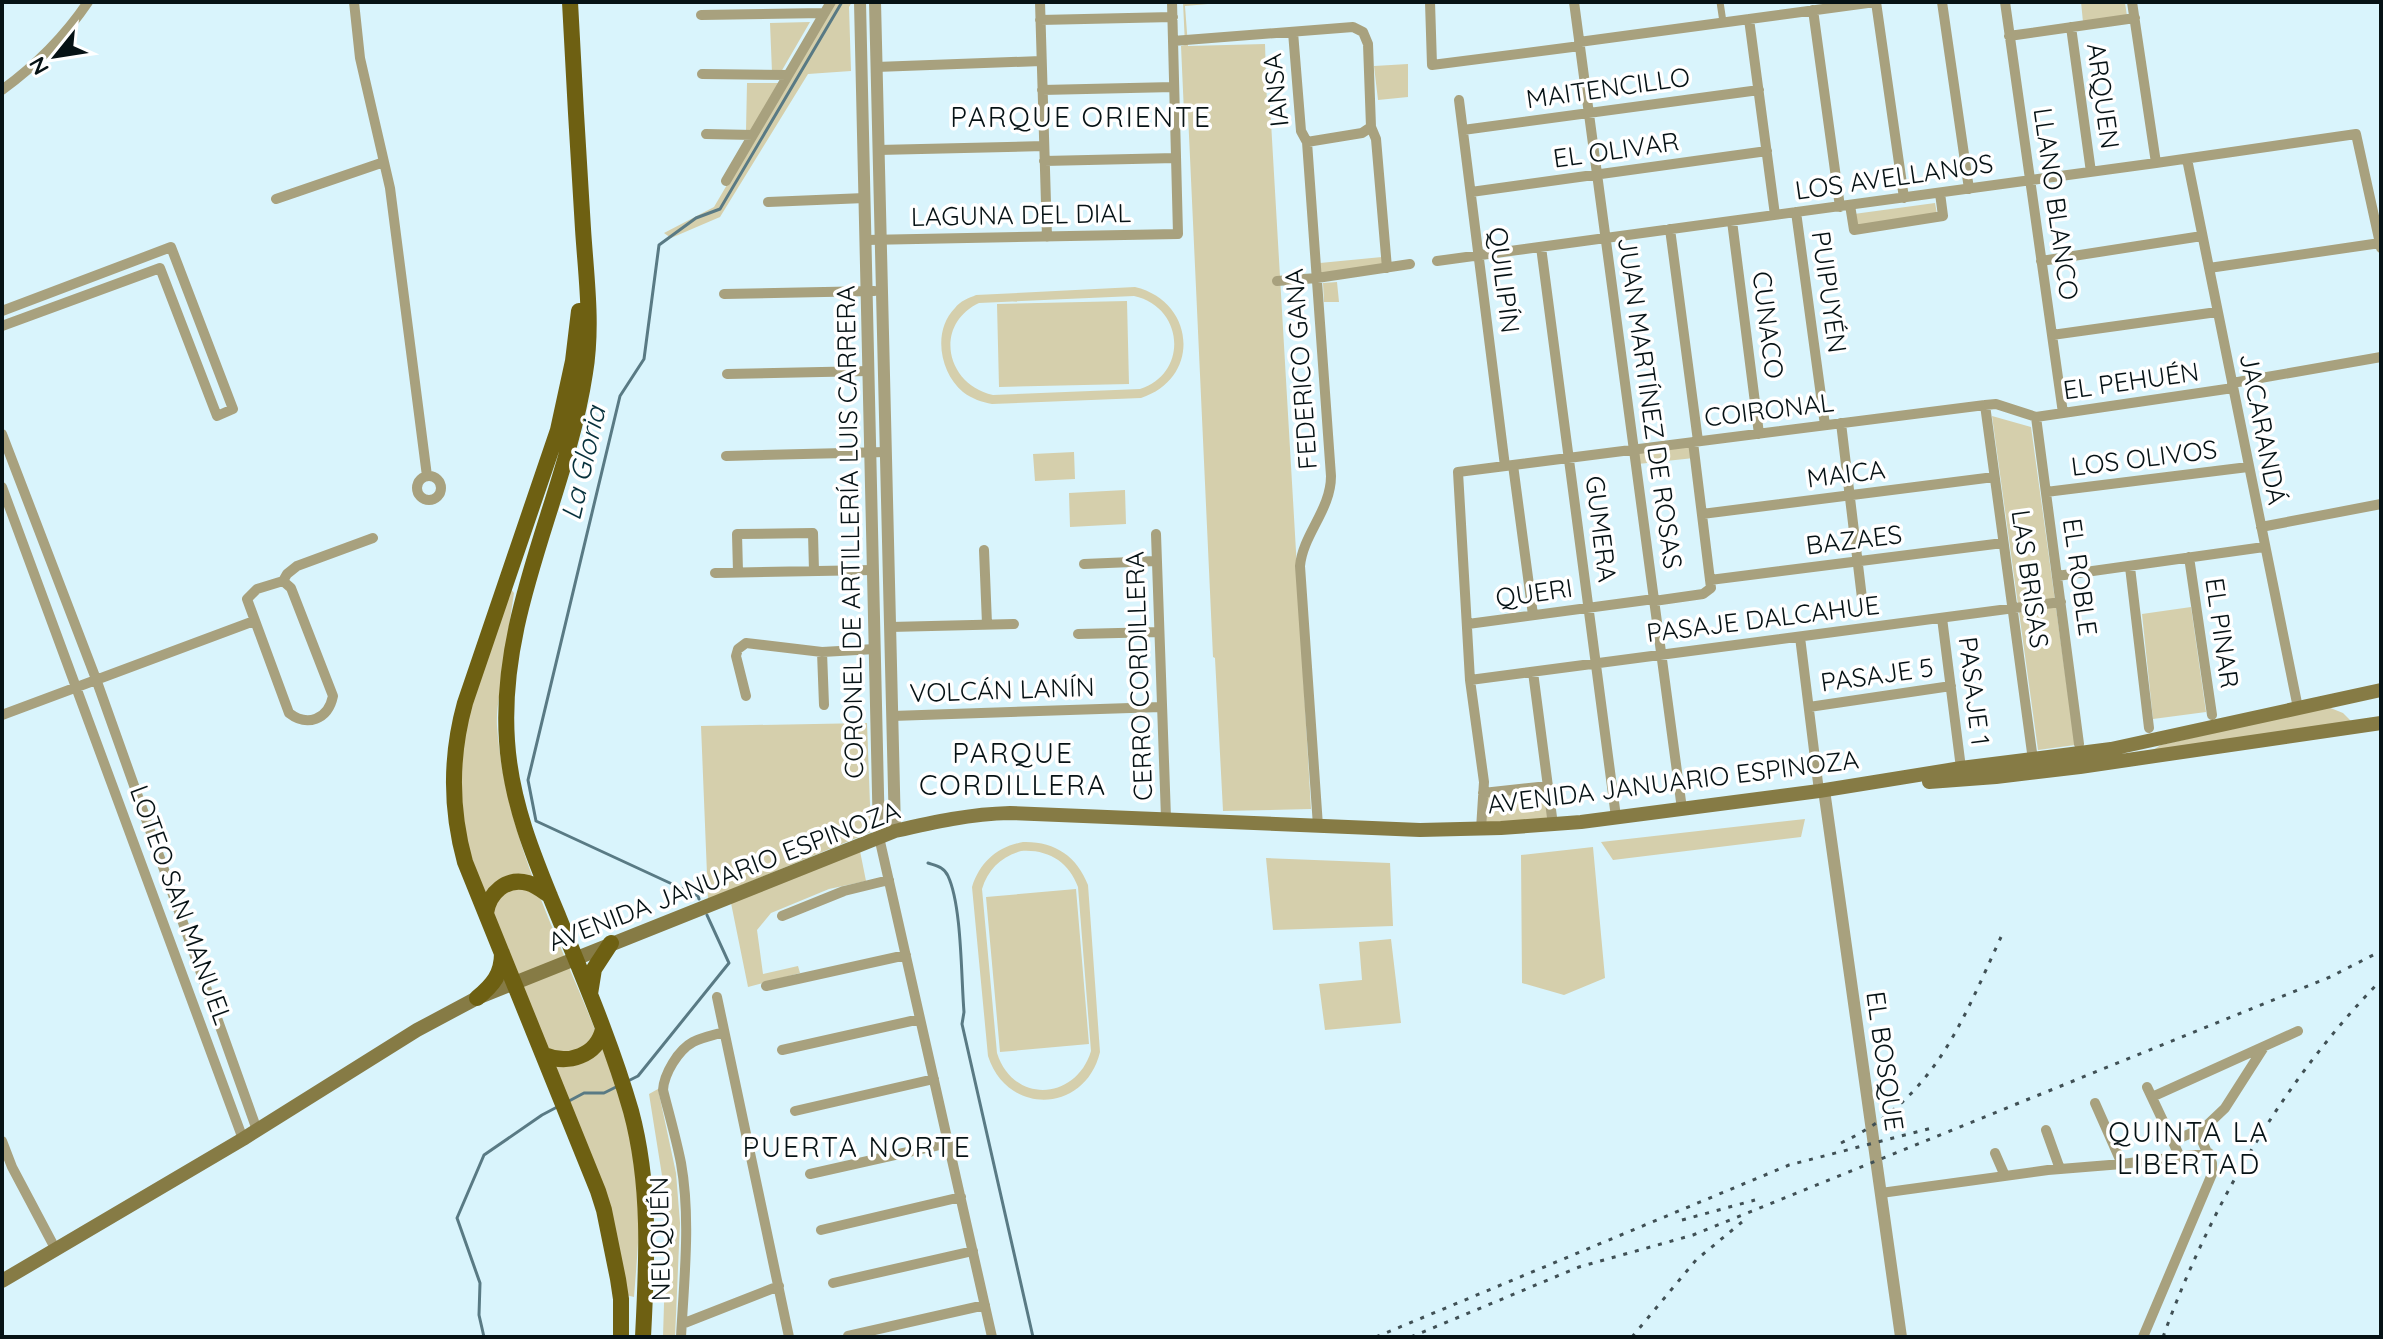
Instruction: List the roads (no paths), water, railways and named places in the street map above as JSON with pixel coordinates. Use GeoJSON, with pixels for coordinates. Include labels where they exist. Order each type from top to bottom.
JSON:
{"type":"FeatureCollection","features":[{"type":"Feature","properties":{"kind":"main road"},"geometry":{"type":"LineString","coordinates":[[570,2],[589,329],[583,389],[563,472],[521,604],[509,656],[506,694],[508,753],[519,813],[532,854],[591,996],[626,1094],[641,1152],[646,1268],[643,1337]]}},
{"type":"Feature","properties":{"kind":"main road"},"geometry":{"type":"LineString","coordinates":[[583,228],[578,321],[564,407],[469,691],[455,746],[454,803],[460,843],[472,881],[570,1117],[604,1210],[621,1299],[621,1337]]}},
{"type":"Feature","properties":{"kind":"main road","name":"AVENIDA JANUARIO ESPINOZA"},"geometry":{"type":"LineString","coordinates":[[2,1281],[243,1139],[405,1037],[477,998],[895,831],[949,818],[989,813],[1420,830],[1553,825],[1822,791],[1961,768],[2130,746],[2381,690]]}},
{"type":"Feature","properties":{"kind":"main road","name":"AVENIDA JANUARIO ESPINOZA"},"geometry":{"type":"LineString","coordinates":[[1877,783],[2021,774],[2381,723]]}},
{"type":"Feature","properties":{"kind":"main road"},"geometry":{"type":"LineString","coordinates":[[486,913],[491,896],[513,883],[532,883],[550,896]]}},
{"type":"Feature","properties":{"kind":"main road"},"geometry":{"type":"LineString","coordinates":[[591,996],[594,969],[611,943]]}},
{"type":"Feature","properties":{"kind":"main road"},"geometry":{"type":"LineString","coordinates":[[477,998],[497,979],[502,951]]}},
{"type":"Feature","properties":{"kind":"main road"},"geometry":{"type":"LineString","coordinates":[[544,1055],[565,1060],[581,1055],[598,1043],[603,1029]]}},
{"type":"Feature","properties":{"kind":"street"},"geometry":{"type":"LineString","coordinates":[[2,90],[19,78],[71,27],[88,2]]}},
{"type":"Feature","properties":{"kind":"street"},"geometry":{"type":"LineString","coordinates":[[354,2],[360,58],[390,188],[427,476]]}},
{"type":"Feature","properties":{"kind":"street"},"geometry":{"type":"LineString","coordinates":[[726,181],[831,2]]}},
{"type":"Feature","properties":{"kind":"street","name":"CORONEL DE ARTILLERÍA LUIS CARRERA"},"geometry":{"type":"LineString","coordinates":[[860,2],[879,837],[992,1337]]}},
{"type":"Feature","properties":{"kind":"street","name":"CORONEL DE ARTILLERÍA LUIS CARRERA"},"geometry":{"type":"LineString","coordinates":[[875,2],[895,831]]}},
{"type":"Feature","properties":{"kind":"street"},"geometry":{"type":"LineString","coordinates":[[1040,2],[1047,237]]}},
{"type":"Feature","properties":{"kind":"street"},"geometry":{"type":"LineString","coordinates":[[1044,161],[1176,158],[1172,2]]}},
{"type":"Feature","properties":{"kind":"street"},"geometry":{"type":"LineString","coordinates":[[1430,2],[1432,65],[1875,2],[1904,198]]}},
{"type":"Feature","properties":{"kind":"street","name":"JUAN MARTÍNEZ DE ROSAS"},"geometry":{"type":"LineString","coordinates":[[1574,2],[1682,809]]}},
{"type":"Feature","properties":{"kind":"street"},"geometry":{"type":"LineString","coordinates":[[1720,2],[1723,22]]}},
{"type":"Feature","properties":{"kind":"street"},"geometry":{"type":"LineString","coordinates":[[1942,2],[1969,189]]}},
{"type":"Feature","properties":{"kind":"street","name":"LLANO BLANCO"},"geometry":{"type":"LineString","coordinates":[[2005,2],[2063,413]]}},
{"type":"Feature","properties":{"kind":"street"},"geometry":{"type":"LineString","coordinates":[[2132,2],[2156,163]]}},
{"type":"Feature","properties":{"kind":"street"},"geometry":{"type":"LineString","coordinates":[[1813,10],[1845,206],[1854,230],[1943,216],[1940,193]]}},
{"type":"Feature","properties":{"kind":"street"},"geometry":{"type":"LineString","coordinates":[[701,15],[824,13]]}},
{"type":"Feature","properties":{"kind":"street"},"geometry":{"type":"LineString","coordinates":[[1040,20],[1173,17]]}},
{"type":"Feature","properties":{"kind":"street"},"geometry":{"type":"LineString","coordinates":[[2009,36],[2135,18]]}},
{"type":"Feature","properties":{"kind":"street"},"geometry":{"type":"LineString","coordinates":[[1749,19],[1775,215]]}},
{"type":"Feature","properties":{"kind":"street"},"geometry":{"type":"LineString","coordinates":[[1173,41],[1353,27],[1363,32],[1368,44],[1371,127],[1376,139],[1387,268]]}},
{"type":"Feature","properties":{"kind":"street","name":"ARQUEN"},"geometry":{"type":"LineString","coordinates":[[2071,27],[2091,172]]}},
{"type":"Feature","properties":{"kind":"street","name":"IANSA"},"geometry":{"type":"LineString","coordinates":[[1293,32],[1301,131],[1307,142]]}},
{"type":"Feature","properties":{"kind":"street"},"geometry":{"type":"LineString","coordinates":[[876,67],[1041,61]]}},
{"type":"Feature","properties":{"kind":"street"},"geometry":{"type":"LineString","coordinates":[[702,74],[788,75]]}},
{"type":"Feature","properties":{"kind":"street"},"geometry":{"type":"LineString","coordinates":[[1042,90],[1174,87]]}},
{"type":"Feature","properties":{"kind":"street","name":"MAITENCILLO"},"geometry":{"type":"LineString","coordinates":[[1463,130],[1759,90]]}},
{"type":"Feature","properties":{"kind":"street","name":"QUILIPÍN"},"geometry":{"type":"LineString","coordinates":[[1459,100],[1509,466],[1533,615]]}},
{"type":"Feature","properties":{"kind":"street"},"geometry":{"type":"LineString","coordinates":[[1307,142],[1362,133],[1371,127]]}},
{"type":"Feature","properties":{"kind":"street"},"geometry":{"type":"LineString","coordinates":[[706,134],[753,135]]}},
{"type":"Feature","properties":{"kind":"street","name":"LOS AVELLANOS"},"geometry":{"type":"LineString","coordinates":[[1437,261],[2356,134],[2380,246]]}},
{"type":"Feature","properties":{"kind":"street","name":"FEDERICO GANA"},"geometry":{"type":"LineString","coordinates":[[1307,142],[1331,484],[1327,502],[1304,548],[1300,566],[1318,826]]}},
{"type":"Feature","properties":{"kind":"street"},"geometry":{"type":"LineString","coordinates":[[878,150],[1044,146]]}},
{"type":"Feature","properties":{"kind":"street","name":"EL OLIVAR"},"geometry":{"type":"LineString","coordinates":[[1471,192],[1767,151]]}},
{"type":"Feature","properties":{"kind":"street","name":"LAGUNA DEL DIAL"},"geometry":{"type":"LineString","coordinates":[[866,240],[1178,234],[1176,158]]}},
{"type":"Feature","properties":{"kind":"street","name":"JACARANDÁ"},"geometry":{"type":"LineString","coordinates":[[2187,159],[2298,708]]}},
{"type":"Feature","properties":{"kind":"street"},"geometry":{"type":"LineString","coordinates":[[276,199],[384,162]]}},
{"type":"Feature","properties":{"kind":"street"},"geometry":{"type":"LineString","coordinates":[[768,202],[865,198]]}},
{"type":"Feature","properties":{"kind":"street","name":"PUIPUYÉN"},"geometry":{"type":"LineString","coordinates":[[1796,212],[1825,425]]}},
{"type":"Feature","properties":{"kind":"street","name":"CUNACO"},"geometry":{"type":"LineString","coordinates":[[1732,221],[1759,434]]}},
{"type":"Feature","properties":{"kind":"street"},"geometry":{"type":"LineString","coordinates":[[1670,229],[1710,580]]}},
{"type":"Feature","properties":{"kind":"street"},"geometry":{"type":"LineString","coordinates":[[2041,261],[2202,236]]}},
{"type":"Feature","properties":{"kind":"street"},"geometry":{"type":"LineString","coordinates":[[2209,268],[2380,246]]}},
{"type":"Feature","properties":{"kind":"street"},"geometry":{"type":"LineString","coordinates":[[2,311],[154,253],[171,247],[233,409],[217,416],[154,253]]}},
{"type":"Feature","properties":{"kind":"street","name":"GUMERA"},"geometry":{"type":"LineString","coordinates":[[1541,247],[1616,817]]}},
{"type":"Feature","properties":{"kind":"street"},"geometry":{"type":"LineString","coordinates":[[1277,281],[1410,264]]}},
{"type":"Feature","properties":{"kind":"street"},"geometry":{"type":"LineString","coordinates":[[2,326],[160,268]]}},
{"type":"Feature","properties":{"kind":"street"},"geometry":{"type":"LineString","coordinates":[[724,294],[882,291]]}},
{"type":"Feature","properties":{"kind":"street"},"geometry":{"type":"LineString","coordinates":[[2052,335],[2217,312]]}},
{"type":"Feature","properties":{"kind":"street","name":"EL PEHUÉN"},"geometry":{"type":"LineString","coordinates":[[2036,417],[2232,386],[2381,357]]}},
{"type":"Feature","properties":{"kind":"street"},"geometry":{"type":"LineString","coordinates":[[727,374],[869,371]]}},
{"type":"Feature","properties":{"kind":"street","name":"COIRONAL"},"geometry":{"type":"LineString","coordinates":[[1468,624],[1458,472],[1985,405],[1996,404],[2036,417]]}},
{"type":"Feature","properties":{"kind":"street","name":"LAS BRISAS"},"geometry":{"type":"LineString","coordinates":[[1985,405],[2033,760]]}},
{"type":"Feature","properties":{"kind":"street","name":"EL ROBLE"},"geometry":{"type":"LineString","coordinates":[[2036,417],[2079,744]]}},
{"type":"Feature","properties":{"kind":"street"},"geometry":{"type":"LineString","coordinates":[[1841,423],[1862,598]]}},
{"type":"Feature","properties":{"kind":"street","name":"LOTEO SAN MANUEL"},"geometry":{"type":"LineString","coordinates":[[2,434],[96,679],[257,1130]]}},
{"type":"Feature","properties":{"kind":"street"},"geometry":{"type":"LineString","coordinates":[[726,456],[886,452]]}},
{"type":"Feature","properties":{"kind":"street","name":"LOS OLIVOS"},"geometry":{"type":"LineString","coordinates":[[2046,492],[2248,467]]}},
{"type":"Feature","properties":{"kind":"street","name":"MAICA"},"geometry":{"type":"LineString","coordinates":[[1702,514],[1994,477]]}},
{"type":"Feature","properties":{"kind":"street","name":"LOTEO SAN MANUEL"},"geometry":{"type":"LineString","coordinates":[[2,487],[243,1139]]}},
{"type":"Feature","properties":{"kind":"street"},"geometry":{"type":"LineString","coordinates":[[2261,527],[2381,504]]}},
{"type":"Feature","properties":{"kind":"street"},"geometry":{"type":"LineString","coordinates":[[738,572],[737,534],[813,533],[814,571]]}},
{"type":"Feature","properties":{"kind":"street","name":"CERRO CORDILLERA"},"geometry":{"type":"LineString","coordinates":[[1156,534],[1166,818]]}},
{"type":"Feature","properties":{"kind":"street"},"geometry":{"type":"LineString","coordinates":[[283,581],[291,588],[333,696],[330,708],[322,716],[306,721],[289,713],[247,599],[250,593],[283,581],[297,566],[373,538]]}},
{"type":"Feature","properties":{"kind":"street","name":"BAZAES"},"geometry":{"type":"LineString","coordinates":[[1710,580],[2003,543]]}},
{"type":"Feature","properties":{"kind":"street"},"geometry":{"type":"LineString","coordinates":[[2057,576],[2264,547]]}},
{"type":"Feature","properties":{"kind":"street"},"geometry":{"type":"LineString","coordinates":[[984,550],[987,624]]}},
{"type":"Feature","properties":{"kind":"street","name":"EL PINAR"},"geometry":{"type":"LineString","coordinates":[[2189,557],[2212,715]]}},
{"type":"Feature","properties":{"kind":"street"},"geometry":{"type":"LineString","coordinates":[[1084,564],[1156,561]]}},
{"type":"Feature","properties":{"kind":"street"},"geometry":{"type":"LineString","coordinates":[[2130,567],[2149,728]]}},
{"type":"Feature","properties":{"kind":"street"},"geometry":{"type":"LineString","coordinates":[[715,573],[873,570]]}},
{"type":"Feature","properties":{"kind":"street","name":"QUERI"},"geometry":{"type":"LineString","coordinates":[[1468,624],[1707,593],[1711,588],[1710,580]]}},
{"type":"Feature","properties":{"kind":"street","name":"PASAJE DALCAHUE"},"geometry":{"type":"LineString","coordinates":[[1470,680],[2061,602]]}},
{"type":"Feature","properties":{"kind":"street","name":"PASAJE 1"},"geometry":{"type":"LineString","coordinates":[[1942,618],[1961,768]]}},
{"type":"Feature","properties":{"kind":"street"},"geometry":{"type":"LineString","coordinates":[[2,715],[254,621]]}},
{"type":"Feature","properties":{"kind":"street"},"geometry":{"type":"LineString","coordinates":[[890,627],[1014,624]]}},
{"type":"Feature","properties":{"kind":"street"},"geometry":{"type":"LineString","coordinates":[[1468,624],[1470,680],[1484,782],[1481,829]]}},
{"type":"Feature","properties":{"kind":"street"},"geometry":{"type":"LineString","coordinates":[[1078,634],[1159,632]]}},
{"type":"Feature","properties":{"kind":"street"},"geometry":{"type":"LineString","coordinates":[[1800,637],[1822,791]]}},
{"type":"Feature","properties":{"kind":"street"},"geometry":{"type":"LineString","coordinates":[[746,696],[736,656],[741,646],[752,643],[822,652],[875,649]]}},
{"type":"Feature","properties":{"kind":"street"},"geometry":{"type":"LineString","coordinates":[[822,652],[824,705]]}},
{"type":"Feature","properties":{"kind":"street"},"geometry":{"type":"LineString","coordinates":[[875,670],[891,671]]}},
{"type":"Feature","properties":{"kind":"street"},"geometry":{"type":"LineString","coordinates":[[1533,672],[1553,825]]}},
{"type":"Feature","properties":{"kind":"street","name":"PASAJE 5"},"geometry":{"type":"LineString","coordinates":[[1809,707],[1951,686]]}},
{"type":"Feature","properties":{"kind":"street","name":"VOLCÁN LANÍN"},"geometry":{"type":"LineString","coordinates":[[892,716],[1161,707]]}},
{"type":"Feature","properties":{"kind":"street","name":"AVENIDA JANUARIO ESPINOZA"},"geometry":{"type":"LineString","coordinates":[[1483,793],[1548,786]]}},
{"type":"Feature","properties":{"kind":"street"},"geometry":{"type":"LineString","coordinates":[[878,788],[894,788]]}},
{"type":"Feature","properties":{"kind":"street","name":"EL BOSQUE"},"geometry":{"type":"LineString","coordinates":[[1822,791],[1901,1337]]}},
{"type":"Feature","properties":{"kind":"street"},"geometry":{"type":"LineString","coordinates":[[782,916],[844,891],[889,880]]}},
{"type":"Feature","properties":{"kind":"street"},"geometry":{"type":"LineString","coordinates":[[766,986],[906,955]]}},
{"type":"Feature","properties":{"kind":"street"},"geometry":{"type":"LineString","coordinates":[[717,997],[789,1337]]}},
{"type":"Feature","properties":{"kind":"street"},"geometry":{"type":"LineString","coordinates":[[782,1050],[920,1019]]}},
{"type":"Feature","properties":{"kind":"street"},"geometry":{"type":"LineString","coordinates":[[2180,1157],[2149,1092],[2298,1031]]}},
{"type":"Feature","properties":{"kind":"street","name":"NEUQUÉN"},"geometry":{"type":"LineString","coordinates":[[681,1337],[686,1237],[684,1200],[681,1164],[663,1079],[687,1046],[724,1032]]}},
{"type":"Feature","properties":{"kind":"street"},"geometry":{"type":"LineString","coordinates":[[2173,1141],[2205,1127],[2225,1108],[2265,1045]]}},
{"type":"Feature","properties":{"kind":"street"},"geometry":{"type":"LineString","coordinates":[[795,1111],[934,1079]]}},
{"type":"Feature","properties":{"kind":"street"},"geometry":{"type":"LineString","coordinates":[[2095,1103],[2122,1164]]}},
{"type":"Feature","properties":{"kind":"street"},"geometry":{"type":"LineString","coordinates":[[2046,1130],[2060,1169]]}},
{"type":"Feature","properties":{"kind":"street"},"geometry":{"type":"LineString","coordinates":[[2143,1337],[2212,1174],[2209,1153],[2197,1130]]}},
{"type":"Feature","properties":{"kind":"street"},"geometry":{"type":"LineString","coordinates":[[2,1141],[7,1167],[56,1250]]}},
{"type":"Feature","properties":{"kind":"street"},"geometry":{"type":"LineString","coordinates":[[810,1174],[948,1143]]}},
{"type":"Feature","properties":{"kind":"street"},"geometry":{"type":"LineString","coordinates":[[1995,1153],[2005,1176]]}},
{"type":"Feature","properties":{"kind":"street"},"geometry":{"type":"LineString","coordinates":[[1881,1193],[2209,1153]]}},
{"type":"Feature","properties":{"kind":"street"},"geometry":{"type":"LineString","coordinates":[[821,1230],[961,1197]]}},
{"type":"Feature","properties":{"kind":"street"},"geometry":{"type":"LineString","coordinates":[[833,1283],[973,1251]]}},
{"type":"Feature","properties":{"kind":"street"},"geometry":{"type":"LineString","coordinates":[[682,1324],[779,1286]]}},
{"type":"Feature","properties":{"kind":"street"},"geometry":{"type":"LineString","coordinates":[[848,1336],[985,1305]]}},
{"type":"Feature","properties":{"kind":"waterway","name":"La Gloria"},"geometry":{"type":"LineString","coordinates":[[699,899],[536,821],[528,780],[620,396],[644,359],[659,245],[696,218],[720,209],[842,2]]}},
{"type":"Feature","properties":{"kind":"waterway"},"geometry":{"type":"LineString","coordinates":[[928,863],[944,871],[953,889],[960,942],[962,1024],[1033,1337]]}},
{"type":"Feature","properties":{"kind":"waterway","name":"La Gloria"},"geometry":{"type":"LineString","coordinates":[[628,1081],[638,1076],[729,963],[707,915]]}},
{"type":"Feature","properties":{"kind":"waterway","name":"La Gloria"},"geometry":{"type":"LineString","coordinates":[[569,1101],[584,1093],[604,1093],[618,1086]]}},
{"type":"Feature","properties":{"kind":"waterway","name":"La Gloria"},"geometry":{"type":"LineString","coordinates":[[484,1337],[479,1315],[480,1283],[457,1218],[484,1155],[559,1106]]}},
{"type":"Feature","properties":{"kind":"railway"},"geometry":{"type":"LineString","coordinates":[[1841,1143],[1873,1125],[1900,1104],[1922,1081],[1957,1029],[2001,937]]}},
{"type":"Feature","properties":{"kind":"railway"},"geometry":{"type":"LineString","coordinates":[[1411,1337],[1579,1267],[1693,1235],[2330,977],[2381,951]]}},
{"type":"Feature","properties":{"kind":"railway"},"geometry":{"type":"LineString","coordinates":[[2163,1337],[2204,1240],[2253,1147],[2312,1060],[2381,980]]}},
{"type":"Feature","properties":{"kind":"railway"},"geometry":{"type":"LineString","coordinates":[[1376,1337],[1789,1165],[1936,1127]]}},
{"type":"Feature","properties":{"kind":"railway"},"geometry":{"type":"LineString","coordinates":[[1682,1220],[1755,1200]]}},
{"type":"Feature","properties":{"kind":"railway"},"geometry":{"type":"LineString","coordinates":[[1632,1337],[1696,1260],[1742,1222]]}},
{"type":"Feature","properties":{"kind":"district","name":"PARQUE ORIENTE"},"geometry":{"type":"Point","coordinates":[1081,117]}},
{"type":"Feature","properties":{"kind":"district","name":"PARQUE CORDILLERA"},"geometry":{"type":"Point","coordinates":[1013,769]}},
{"type":"Feature","properties":{"kind":"district","name":"PUERTA NORTE"},"geometry":{"type":"Point","coordinates":[857,1147]}},
{"type":"Feature","properties":{"kind":"district","name":"QUINTA LA LIBERTAD"},"geometry":{"type":"Point","coordinates":[2189,1148]}}]}
